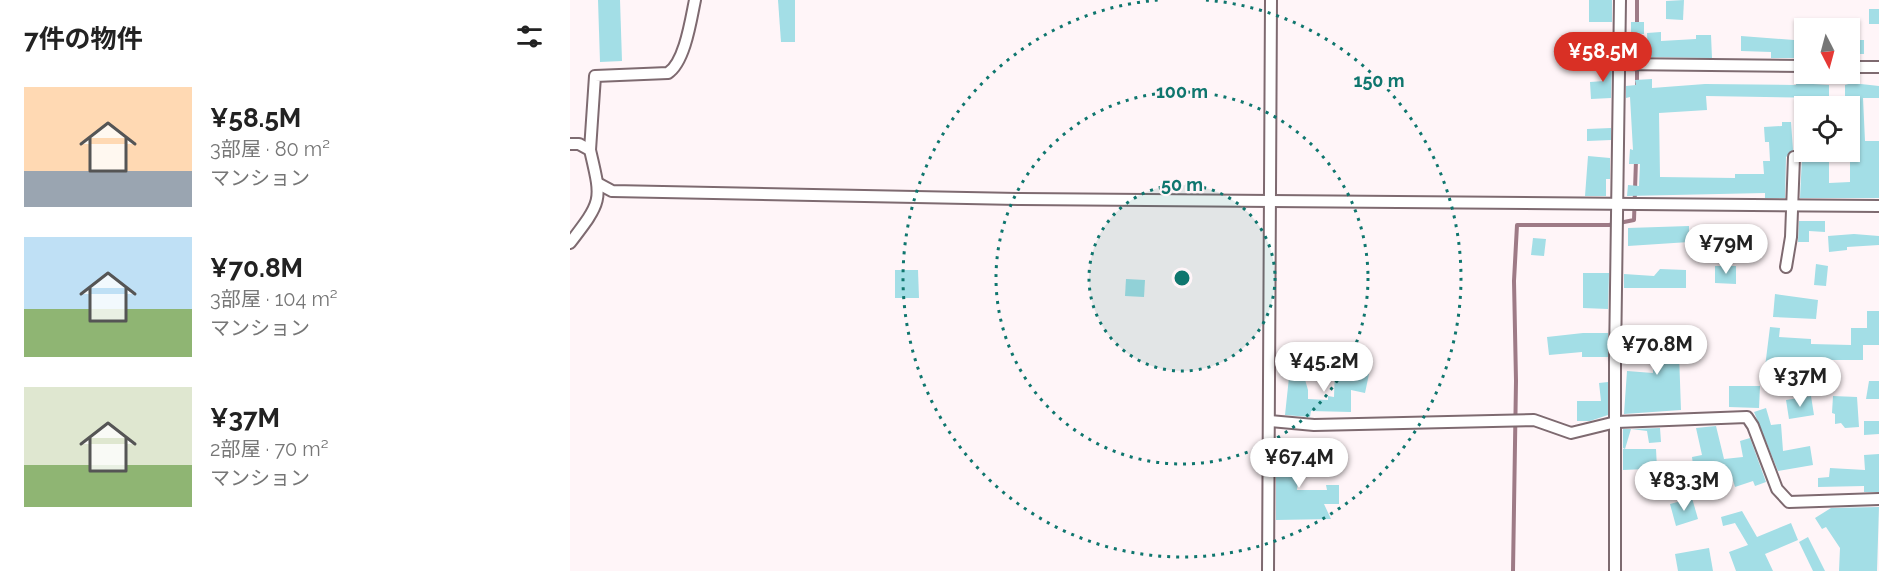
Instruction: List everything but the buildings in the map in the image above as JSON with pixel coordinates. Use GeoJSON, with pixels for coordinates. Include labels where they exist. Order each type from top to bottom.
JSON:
{"type":"FeatureCollection","features":[{"type":"Feature","properties":{"kind":"street"},"geometry":{"type":"LineString","coordinates":[[570,243],[595,211],[599,184],[590,150],[595,76],[668,73],[676,68],[689,30],[695,0]]}},
{"type":"Feature","properties":{"kind":"street"},"geometry":{"type":"LineString","coordinates":[[1268,571],[1271,0]]}},
{"type":"Feature","properties":{"kind":"street"},"geometry":{"type":"LineString","coordinates":[[1615,571],[1618,205],[1625,64],[1620,0]]}},
{"type":"Feature","properties":{"kind":"street"},"geometry":{"type":"LineString","coordinates":[[1625,64],[1794,66]]}},
{"type":"Feature","properties":{"kind":"street"},"geometry":{"type":"LineString","coordinates":[[1860,67],[1879,68]]}},
{"type":"Feature","properties":{"kind":"street"},"geometry":{"type":"LineString","coordinates":[[570,144],[579,144],[590,150]]}},
{"type":"Feature","properties":{"kind":"street"},"geometry":{"type":"LineString","coordinates":[[1786,267],[1793,205],[1794,157]]}},
{"type":"Feature","properties":{"kind":"street"},"geometry":{"type":"LineString","coordinates":[[599,184],[612,191],[1270,202],[1879,206]]}},
{"type":"Feature","properties":{"kind":"street"},"geometry":{"type":"LineString","coordinates":[[1269,421],[1314,425],[1534,420],[1571,433],[1616,422],[1748,417],[1754,426],[1777,489],[1789,502],[1879,499]]}},
{"type":"Feature","properties":{"kind":"waterway"},"geometry":{"type":"LineString","coordinates":[[1637,0],[1637,84]]}},
{"type":"Feature","properties":{"kind":"waterway"},"geometry":{"type":"LineString","coordinates":[[1513,571],[1516,381],[1514,281],[1517,225],[1609,225],[1634,220],[1636,160]]}}]}
